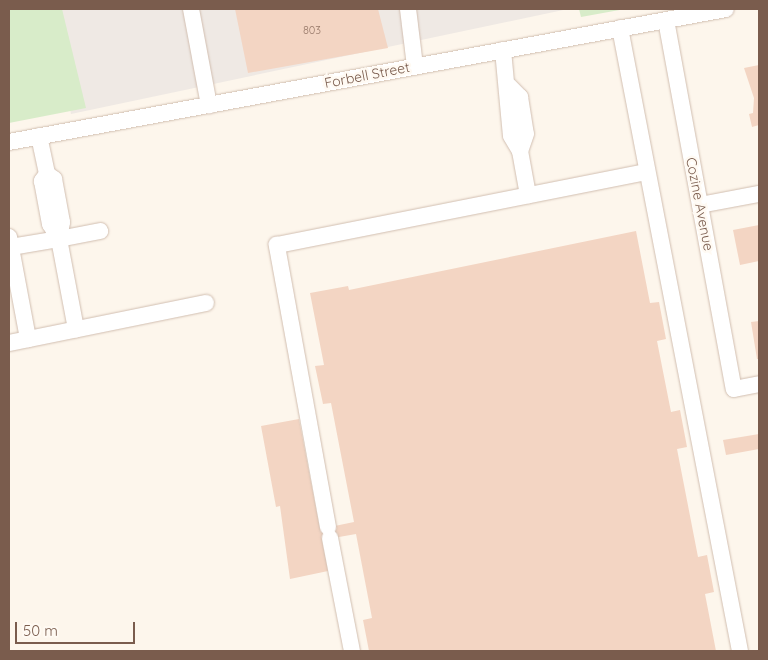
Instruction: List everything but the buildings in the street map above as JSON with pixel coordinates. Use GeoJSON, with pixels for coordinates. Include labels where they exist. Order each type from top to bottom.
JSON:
{"type":"FeatureCollection","features":[{"type":"Feature","properties":{"kind":"street"},"geometry":{"type":"LineString","coordinates":[[190,9],[209,105]]}},
{"type":"Feature","properties":{"kind":"street"},"geometry":{"type":"LineString","coordinates":[[408,9],[415,66]]}},
{"type":"Feature","properties":{"kind":"street","name":"Forbell Street"},"geometry":{"type":"LineString","coordinates":[[9,142],[726,9]]}},
{"type":"Feature","properties":{"kind":"street","name":"Cozine Avenue"},"geometry":{"type":"LineString","coordinates":[[666,20],[734,389],[759,384]]}},
{"type":"Feature","properties":{"kind":"street"},"geometry":{"type":"LineString","coordinates":[[620,28],[644,172],[740,651]]}},
{"type":"Feature","properties":{"kind":"street"},"geometry":{"type":"LineString","coordinates":[[503,50],[509,86],[505,100],[511,136],[520,151],[528,195]]}},
{"type":"Feature","properties":{"kind":"street"},"geometry":{"type":"LineString","coordinates":[[40,136],[47,174],[44,190],[50,224],[59,239],[76,329]]}},
{"type":"Feature","properties":{"kind":"street"},"geometry":{"type":"LineString","coordinates":[[352,651],[277,245],[644,172]]}},
{"type":"Feature","properties":{"kind":"street"},"geometry":{"type":"LineString","coordinates":[[700,205],[759,194]]}},
{"type":"Feature","properties":{"kind":"street"},"geometry":{"type":"LineString","coordinates":[[28,339],[10,242],[59,239],[100,231]]}},
{"type":"Feature","properties":{"kind":"street"},"geometry":{"type":"LineString","coordinates":[[9,342],[206,303]]}},
{"type":"Feature","properties":{"kind":"shaded area"},"geometry":{"type":"Polygon","coordinates":[[[51,9],[568,9],[71,114],[51,9]]]}},
{"type":"Feature","properties":{"kind":"green space"},"geometry":{"type":"Polygon","coordinates":[[[9,9],[62,9],[86,108],[9,123],[9,9]]]}},
{"type":"Feature","properties":{"kind":"green space"},"geometry":{"type":"Polygon","coordinates":[[[579,9],[625,9],[581,17],[579,9]]]}}]}
